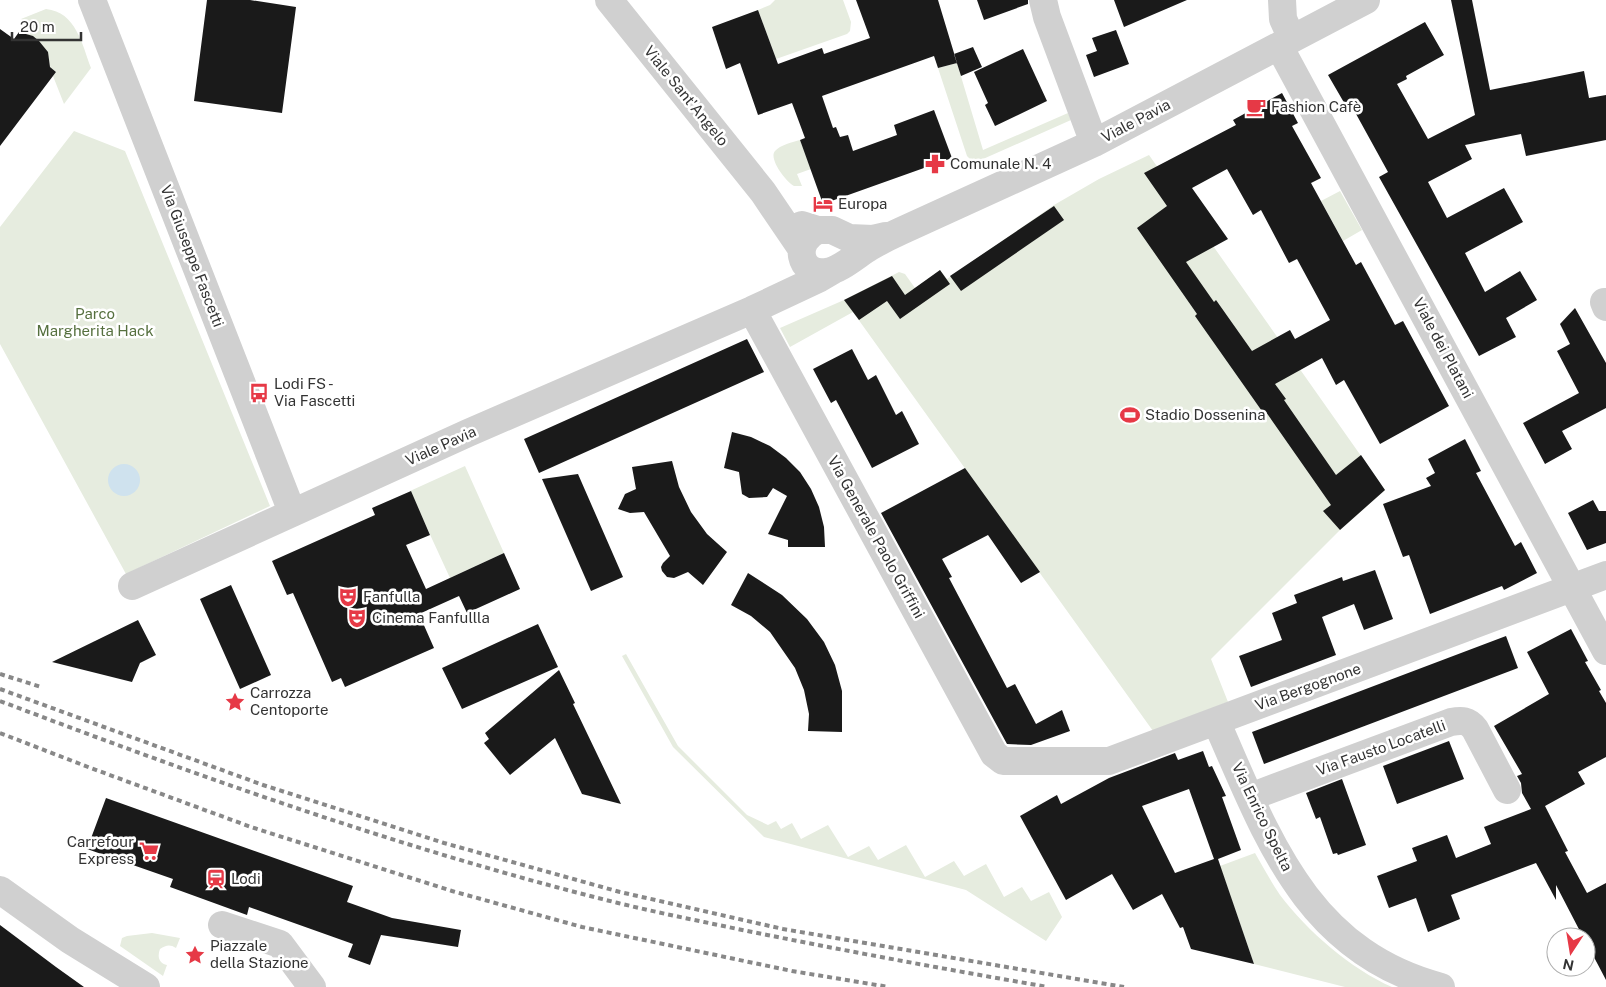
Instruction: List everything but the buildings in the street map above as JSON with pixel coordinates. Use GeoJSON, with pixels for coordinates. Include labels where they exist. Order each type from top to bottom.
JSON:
{"type":"FeatureCollection","features":[{"type":"Feature","properties":{"kind":"street","name":"Via Giuseppe Fascetti"},"geometry":{"type":"LineString","coordinates":[[92,0],[292,512]]}},
{"type":"Feature","properties":{"kind":"street","name":"Viale Sant'Angelo"},"geometry":{"type":"LineString","coordinates":[[609,0],[763,192],[815,243]]}},
{"type":"Feature","properties":{"kind":"street"},"geometry":{"type":"LineString","coordinates":[[1043,0],[1046,17],[1094,143]]}},
{"type":"Feature","properties":{"kind":"street","name":"Viale dei Platani"},"geometry":{"type":"LineString","coordinates":[[1282,0],[1286,42],[1606,651]]}},
{"type":"Feature","properties":{"kind":"street","name":"Viale Pavia"},"geometry":{"type":"LineString","coordinates":[[901,231],[1094,143],[1366,0]]}},
{"type":"Feature","properties":{"kind":"street"},"geometry":{"type":"LineString","coordinates":[[815,243],[849,238],[873,239],[901,231]]}},
{"type":"Feature","properties":{"kind":"street"},"geometry":{"type":"LineString","coordinates":[[790,291],[820,278],[872,246],[901,231]]}},
{"type":"Feature","properties":{"kind":"street"},"geometry":{"type":"LineString","coordinates":[[843,241],[846,248],[843,262],[835,269],[818,272],[811,269],[815,243],[843,241]]}},
{"type":"Feature","properties":{"kind":"street"},"geometry":{"type":"LineString","coordinates":[[790,291],[801,277],[815,243]]}},
{"type":"Feature","properties":{"kind":"street","name":"Viale Pavia"},"geometry":{"type":"LineString","coordinates":[[132,586],[468,433],[752,310],[790,291]]}},
{"type":"Feature","properties":{"kind":"street","name":"Via Generale Paolo Griffini"},"geometry":{"type":"LineString","coordinates":[[752,310],[994,754],[1003,761]]}},
{"type":"Feature","properties":{"kind":"street","name":"Via Bergognone"},"geometry":{"type":"LineString","coordinates":[[1003,761],[1109,761],[1606,575]]}},
{"type":"Feature","properties":{"kind":"street","name":"Via Enrico Spelta"},"geometry":{"type":"LineString","coordinates":[[1216,721],[1268,837],[1309,902],[1326,922],[1347,940],[1392,970],[1417,981],[1441,987]]}},
{"type":"Feature","properties":{"kind":"street","name":"Via Fausto Locatelli"},"geometry":{"type":"LineString","coordinates":[[1250,796],[1451,722],[1460,721],[1467,721],[1475,729],[1506,790]]}},
{"type":"Feature","properties":{"kind":"street"},"geometry":{"type":"LineString","coordinates":[[1,894],[139,987]]}},
{"type":"Feature","properties":{"kind":"street"},"geometry":{"type":"LineString","coordinates":[[222,924],[280,944],[312,987]]}},
{"type":"Feature","properties":{"kind":"green space"},"geometry":{"type":"Polygon","coordinates":[[[775,0],[843,0],[851,22],[850,31],[847,34],[776,59],[758,10],[770,5],[775,0]]]}},
{"type":"Feature","properties":{"kind":"green space"},"geometry":{"type":"Polygon","coordinates":[[[46,9],[56,11],[71,23],[81,40],[91,68],[64,104],[53,76],[56,72],[50,67],[45,49],[32,36],[19,32],[26,22],[21,19],[46,9]]]}},
{"type":"Feature","properties":{"kind":"green space"},"geometry":{"type":"Polygon","coordinates":[[[957,63],[983,150],[1068,113],[1071,120],[974,163],[967,156],[938,68],[957,63]]]}},
{"type":"Feature","properties":{"kind":"green space","name":"Parco Margherita Hack"},"geometry":{"type":"Polygon","coordinates":[[[74,131],[125,151],[270,506],[126,574],[0,344],[0,227],[74,131]]]}},
{"type":"Feature","properties":{"kind":"green space"},"geometry":{"type":"Polygon","coordinates":[[[800,140],[811,169],[797,174],[802,186],[794,186],[779,170],[774,155],[775,151],[780,147],[800,140]]]}},
{"type":"Feature","properties":{"kind":"green space","name":"Stadio Dossenina"},"geometry":{"type":"Polygon","coordinates":[[[1149,155],[1385,490],[1340,530],[1211,659],[1228,702],[1153,731],[853,312],[790,347],[780,328],[844,300],[899,272],[905,274],[915,288],[940,270],[947,279],[1054,205],[1099,179],[1149,155]]]}},
{"type":"Feature","properties":{"kind":"green space"},"geometry":{"type":"Polygon","coordinates":[[[1340,191],[1362,230],[1343,241],[1321,201],[1340,191]]]}},
{"type":"Feature","properties":{"kind":"green space"},"geometry":{"type":"Polygon","coordinates":[[[465,466],[504,553],[450,578],[410,491],[465,466]]]}},
{"type":"Feature","properties":{"kind":"green space"},"geometry":{"type":"Polygon","coordinates":[[[626,654],[678,746],[747,815],[768,825],[776,821],[781,829],[792,823],[801,839],[828,825],[848,857],[869,846],[878,860],[906,845],[925,877],[954,861],[964,876],[986,864],[1004,897],[1022,887],[1031,901],[1049,892],[1062,917],[1046,941],[966,890],[764,837],[673,747],[622,656],[626,654]]]}},
{"type":"Feature","properties":{"kind":"green space"},"geometry":{"type":"Polygon","coordinates":[[[1255,853],[1280,895],[1316,935],[1361,970],[1392,987],[1345,987],[1254,964],[1220,866],[1255,853]]]}},
{"type":"Feature","properties":{"kind":"green space"},"geometry":{"type":"Polygon","coordinates":[[[152,933],[180,938],[176,948],[168,946],[160,949],[159,959],[167,965],[163,976],[120,946],[122,938],[152,933]]]}},
{"type":"Feature","properties":{"kind":"water"},"geometry":{"type":"Polygon","coordinates":[[[124,464],[136,468],[140,480],[136,492],[124,496],[112,492],[108,480],[112,468],[124,464]]]}},
{"type":"Feature","properties":{"kind":"railway"},"geometry":{"type":"LineString","coordinates":[[0,674],[41,687]]}},
{"type":"Feature","properties":{"kind":"railway"},"geometry":{"type":"LineString","coordinates":[[0,689],[263,785],[444,843],[620,892],[783,929],[1124,987]]}},
{"type":"Feature","properties":{"kind":"railway"},"geometry":{"type":"LineString","coordinates":[[0,701],[229,785],[384,837],[539,883],[629,906],[747,931],[1048,987]]}},
{"type":"Feature","properties":{"kind":"railway"},"geometry":{"type":"LineString","coordinates":[[0,733],[251,827],[452,891],[582,927],[792,971],[889,987]]}},
{"type":"Feature","properties":{"kind":"place","name":"Fashion Cafè"},"geometry":{"type":"Point","coordinates":[1256,107]}},
{"type":"Feature","properties":{"kind":"place","name":"Comunale N. 4"},"geometry":{"type":"Point","coordinates":[935,164]}},
{"type":"Feature","properties":{"kind":"place","name":"Europa"},"geometry":{"type":"Point","coordinates":[823,204]}},
{"type":"Feature","properties":{"kind":"place","name":"Lodi FS - Via Fascetti"},"geometry":{"type":"Point","coordinates":[259,393]}},
{"type":"Feature","properties":{"kind":"place","name":"Stadio Dossenina"},"geometry":{"type":"Point","coordinates":[1130,415]}},
{"type":"Feature","properties":{"kind":"place","name":"Fanfulla"},"geometry":{"type":"Point","coordinates":[348,597]}},
{"type":"Feature","properties":{"kind":"place","name":"Cinema Fanfullla"},"geometry":{"type":"Point","coordinates":[357,618]}},
{"type":"Feature","properties":{"kind":"place","name":"Carrozza Centoporte"},"geometry":{"type":"Point","coordinates":[235,702]}},
{"type":"Feature","properties":{"kind":"place","name":"Carrefour Express"},"geometry":{"type":"Point","coordinates":[149,851]}},
{"type":"Feature","properties":{"kind":"place","name":"Lodi"},"geometry":{"type":"Point","coordinates":[216,879]}},
{"type":"Feature","properties":{"kind":"place","name":"Piazzale della Stazione"},"geometry":{"type":"Point","coordinates":[195,955]}}]}
